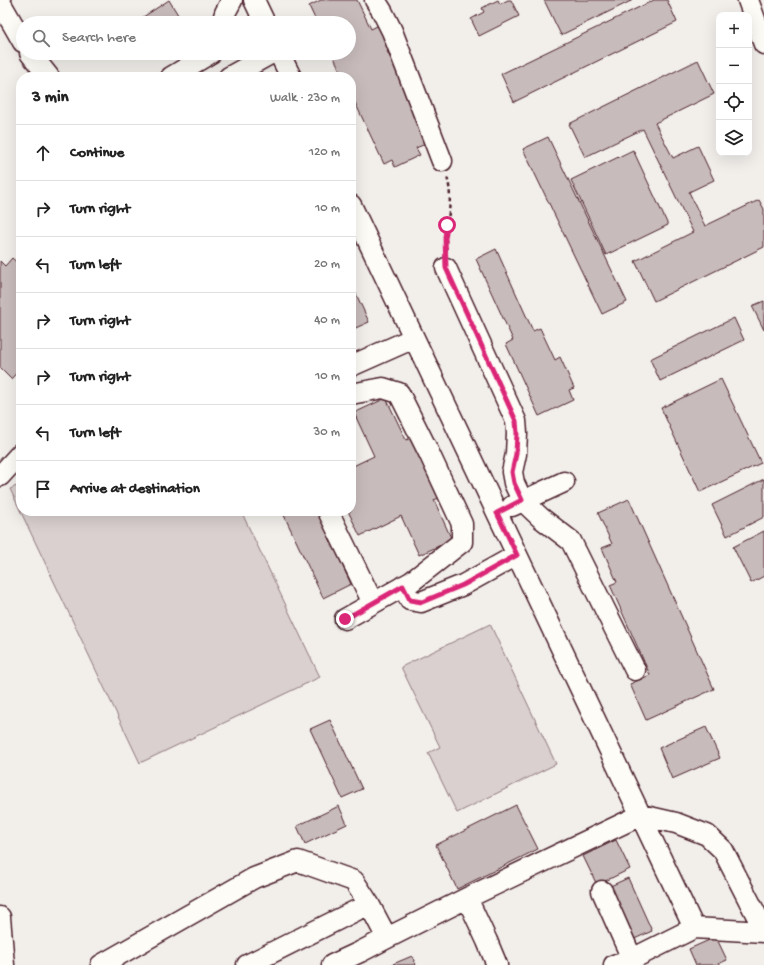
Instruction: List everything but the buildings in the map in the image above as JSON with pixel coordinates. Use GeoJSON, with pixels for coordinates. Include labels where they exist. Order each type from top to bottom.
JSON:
{"type":"FeatureCollection","features":[{"type":"Feature","properties":{"kind":"street"},"geometry":{"type":"LineString","coordinates":[[224,16],[232,0]]}},
{"type":"Feature","properties":{"kind":"street"},"geometry":{"type":"LineString","coordinates":[[254,0],[261,16]]}},
{"type":"Feature","properties":{"kind":"street"},"geometry":{"type":"LineString","coordinates":[[375,0],[392,31],[442,161]]}},
{"type":"Feature","properties":{"kind":"street"},"geometry":{"type":"LineString","coordinates":[[748,0],[764,44]]}},
{"type":"Feature","properties":{"kind":"street"},"geometry":{"type":"LineString","coordinates":[[0,2],[16,30]]}},
{"type":"Feature","properties":{"kind":"street"},"geometry":{"type":"LineString","coordinates":[[36,60],[45,72]]}},
{"type":"Feature","properties":{"kind":"street"},"geometry":{"type":"LineString","coordinates":[[179,72],[199,60]]}},
{"type":"Feature","properties":{"kind":"street"},"geometry":{"type":"LineString","coordinates":[[238,72],[259,60]]}},
{"type":"Feature","properties":{"kind":"street"},"geometry":{"type":"LineString","coordinates":[[282,60],[288,72]]}},
{"type":"Feature","properties":{"kind":"street"},"geometry":{"type":"LineString","coordinates":[[356,216],[694,928]]}},
{"type":"Feature","properties":{"kind":"street"},"geometry":{"type":"LineString","coordinates":[[446,268],[516,421],[516,454],[512,472],[514,483],[522,500],[541,518],[571,541],[635,670]]}},
{"type":"Feature","properties":{"kind":"street"},"geometry":{"type":"LineString","coordinates":[[356,364],[414,338]]}},
{"type":"Feature","properties":{"kind":"street"},"geometry":{"type":"LineString","coordinates":[[345,619],[411,582],[462,542],[462,524],[399,393],[383,388],[356,393]]}},
{"type":"Feature","properties":{"kind":"street"},"geometry":{"type":"LineString","coordinates":[[0,476],[16,458]]}},
{"type":"Feature","properties":{"kind":"street"},"geometry":{"type":"LineString","coordinates":[[497,513],[522,500],[564,482]]}},
{"type":"Feature","properties":{"kind":"street"},"geometry":{"type":"LineString","coordinates":[[330,516],[373,603]]}},
{"type":"Feature","properties":{"kind":"street"},"geometry":{"type":"LineString","coordinates":[[403,586],[410,600],[422,602],[463,585],[517,555]]}},
{"type":"Feature","properties":{"kind":"street"},"geometry":{"type":"LineString","coordinates":[[332,965],[363,958],[387,938],[641,815],[676,823],[707,835],[723,850],[764,931],[694,928],[623,962],[602,891]]}},
{"type":"Feature","properties":{"kind":"street"},"geometry":{"type":"LineString","coordinates":[[101,965],[254,878],[298,861],[354,881],[369,904],[387,938]]}},
{"type":"Feature","properties":{"kind":"street"},"geometry":{"type":"LineString","coordinates":[[467,898],[497,965]]}},
{"type":"Feature","properties":{"kind":"street"},"geometry":{"type":"LineString","coordinates":[[247,965],[369,904]]}},
{"type":"Feature","properties":{"kind":"street"},"geometry":{"type":"LineString","coordinates":[[0,917],[4,965]]}},
{"type":"Feature","properties":{"kind":"path"},"geometry":{"type":"LineString","coordinates":[[442,161],[449,184],[451,201],[445,237],[446,268]]}},
{"type":"Feature","properties":{"kind":"shaded area"},"geometry":{"type":"Polygon","coordinates":[[[16,486],[16,502],[10,489],[16,486]]]}},
{"type":"Feature","properties":{"kind":"shaded area"},"geometry":{"type":"Polygon","coordinates":[[[23,516],[243,516],[320,677],[140,763],[23,516]]]}},
{"type":"Feature","properties":{"kind":"shaded area"},"geometry":{"type":"Polygon","coordinates":[[[490,624],[556,764],[457,813],[428,753],[440,747],[401,667],[490,624]]]}},
{"type":"Feature","properties":{"kind":"route"},"geometry":{"type":"LineString","coordinates":[[345,619],[403,586],[410,600],[422,602],[463,585],[517,555],[497,513],[522,500],[514,483],[512,472],[516,454],[516,421],[446,268],[445,237],[447,225]]}}]}
